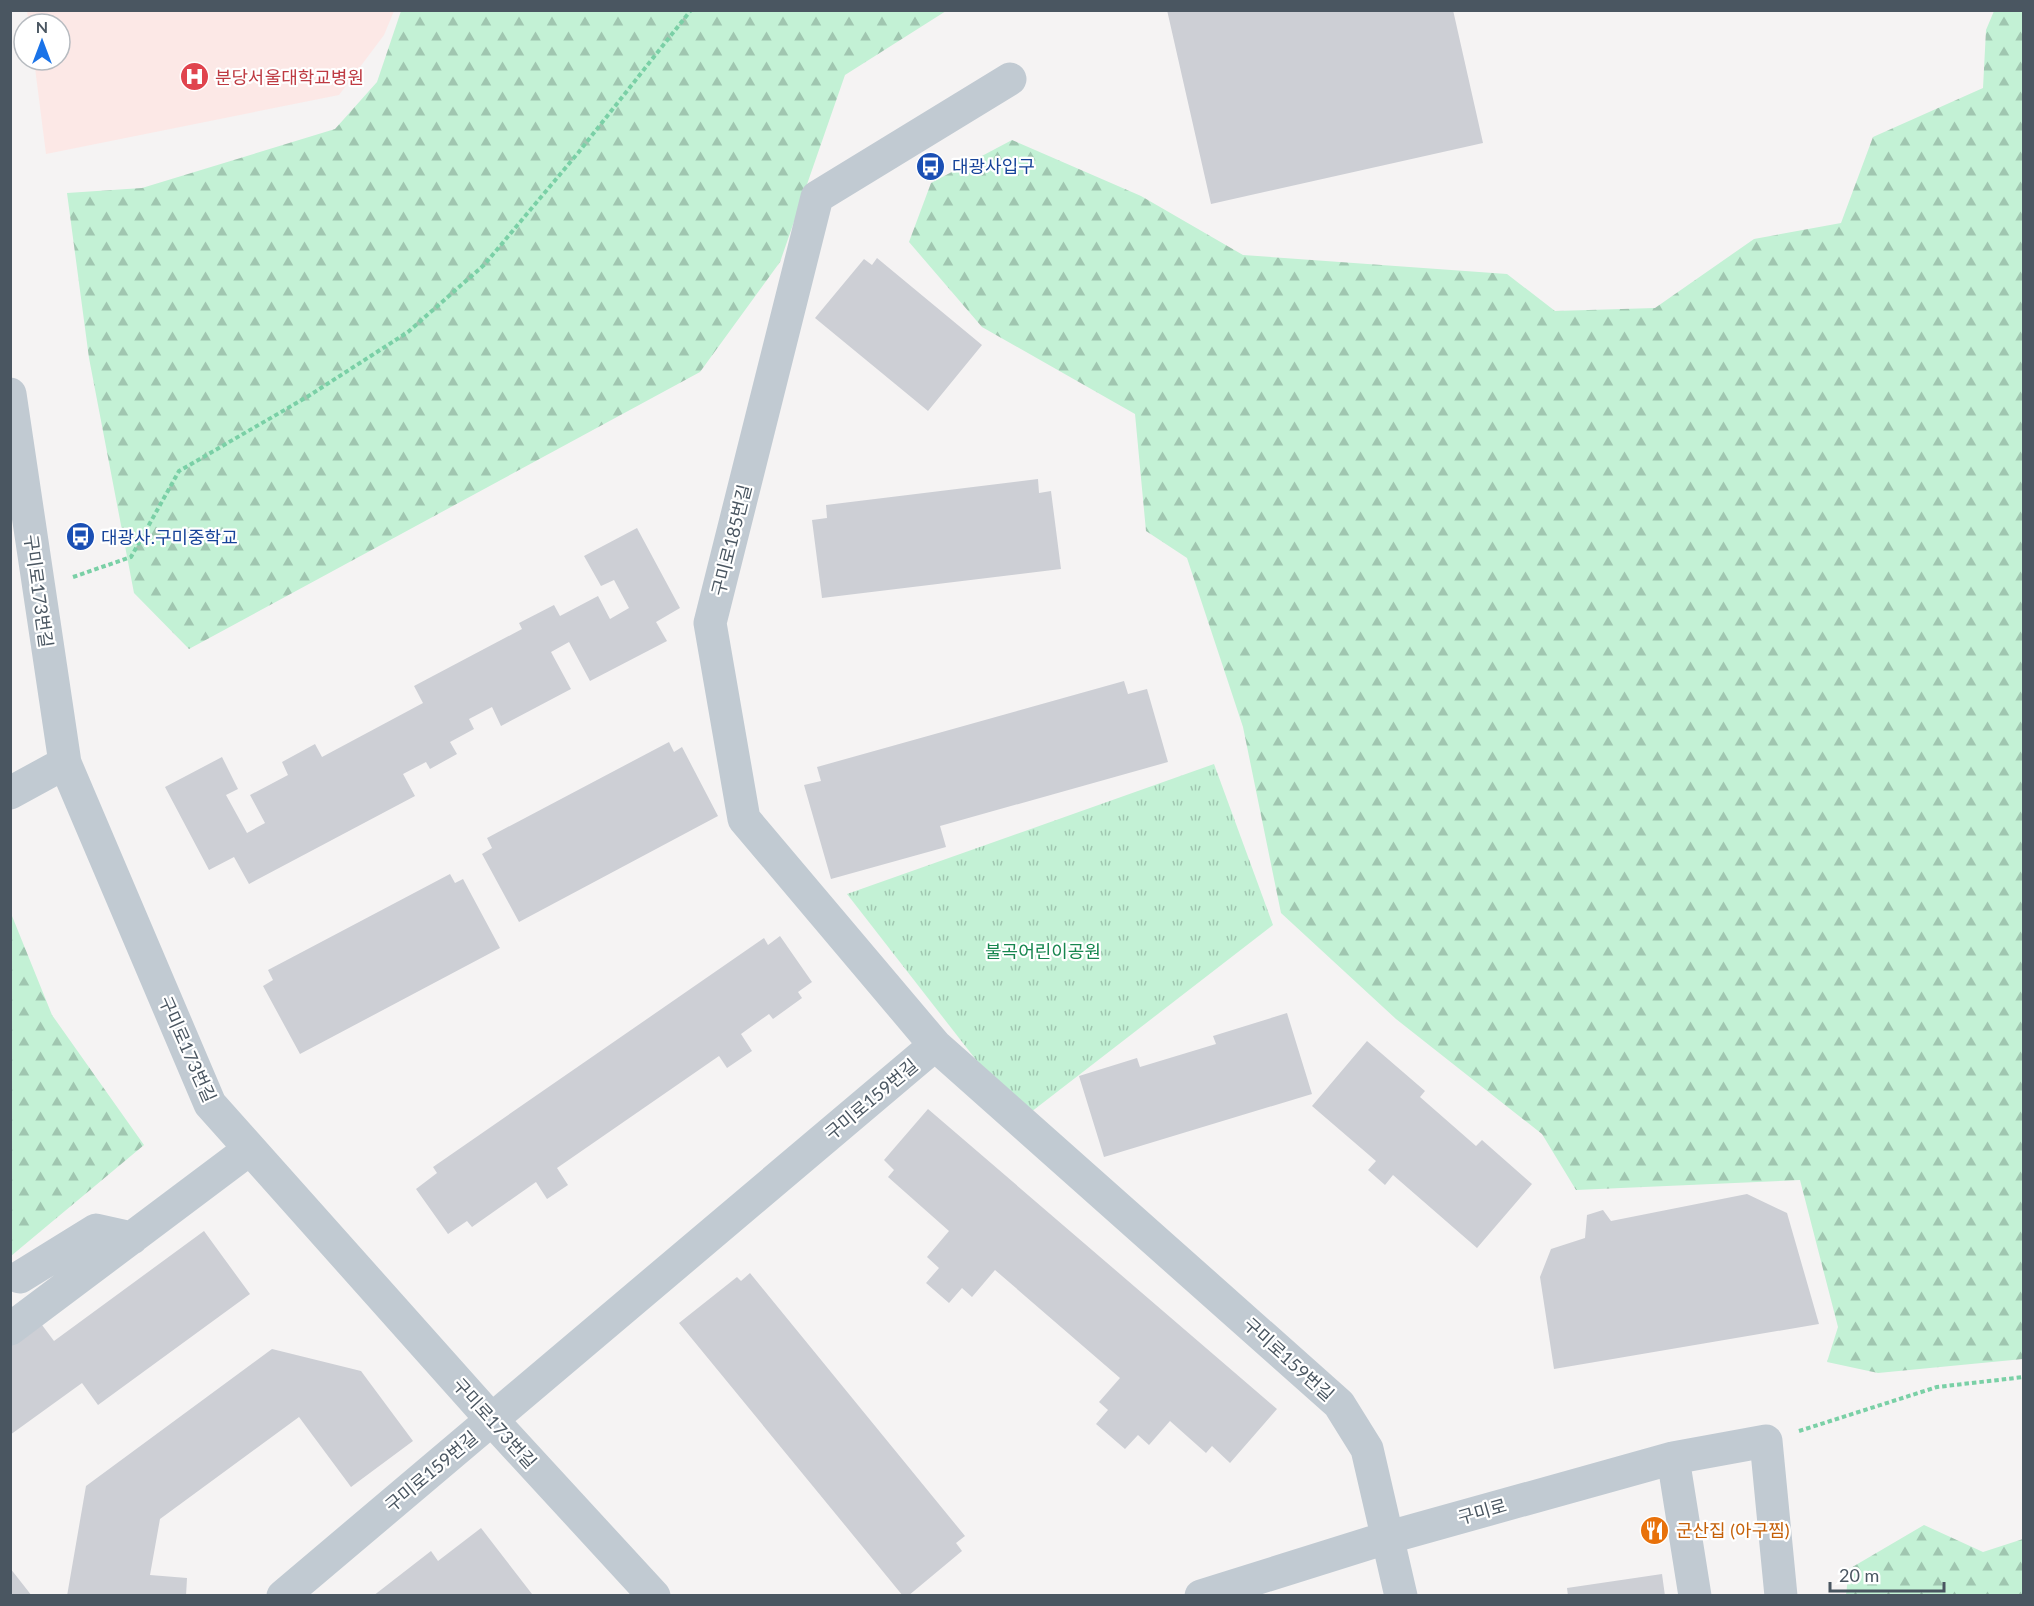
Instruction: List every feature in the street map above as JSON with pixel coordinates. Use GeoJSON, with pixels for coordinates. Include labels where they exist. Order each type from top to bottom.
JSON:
{"type":"FeatureCollection","features":[{"type":"Feature","properties":{"kind":"street","name":"구미로185번길"},"geometry":{"type":"LineString","coordinates":[[935,1045],[744,819],[710,623],[817,197],[1010,79]]}},
{"type":"Feature","properties":{"kind":"street","name":"구미로173번길"},"geometry":{"type":"LineString","coordinates":[[10,394],[65,763],[210,1104],[492,1420],[654,1596]]}},
{"type":"Feature","properties":{"kind":"street"},"geometry":{"type":"LineString","coordinates":[[10,793],[65,763]]}},
{"type":"Feature","properties":{"kind":"street","name":"구미로159번길"},"geometry":{"type":"LineString","coordinates":[[283,1596],[935,1045],[1339,1404],[1367,1449],[1401,1596]]}},
{"type":"Feature","properties":{"kind":"street"},"geometry":{"type":"LineString","coordinates":[[10,1329],[250,1149]]}},
{"type":"Feature","properties":{"kind":"street"},"geometry":{"type":"LineString","coordinates":[[20,1276],[96,1230],[132,1238]]}},
{"type":"Feature","properties":{"kind":"street"},"geometry":{"type":"LineString","coordinates":[[1766,1441],[1781,1596]]}},
{"type":"Feature","properties":{"kind":"street","name":"구미로"},"geometry":{"type":"LineString","coordinates":[[1201,1596],[1386,1538],[1673,1458],[1766,1441]]}},
{"type":"Feature","properties":{"kind":"street"},"geometry":{"type":"LineString","coordinates":[[1673,1458],[1695,1596]]}},
{"type":"Feature","properties":{"kind":"path"},"geometry":{"type":"LineString","coordinates":[[38,590],[131,557],[179,471],[308,397],[408,332],[484,264],[578,153],[691,10]]}},
{"type":"Feature","properties":{"kind":"path"},"geometry":{"type":"LineString","coordinates":[[1766,1441],[1937,1387],[2024,1377]]}},
{"type":"Feature","properties":{"kind":"shaded area","name":"분당서울대학교병원"},"geometry":{"type":"Polygon","coordinates":[[[27,10],[394,11],[384,35],[339,95],[46,154],[36,72],[72,72],[72,12],[27,12],[27,10]]]}},
{"type":"Feature","properties":{"kind":"green space"},"geometry":{"type":"Polygon","coordinates":[[[401,11],[946,11],[845,75],[780,262],[700,372],[189,649],[134,593],[89,358],[67,193],[142,188],[335,129],[377,82],[401,11]]]}},
{"type":"Feature","properties":{"kind":"green space"},"geometry":{"type":"Polygon","coordinates":[[[1994,11],[2024,11],[2023,1359],[1878,1373],[1827,1362],[1838,1327],[1800,1180],[1576,1190],[1542,1134],[1396,1019],[1281,913],[1243,727],[1187,558],[1146,531],[1135,414],[982,327],[909,242],[931,183],[1012,140],[1141,196],[1243,255],[1507,274],[1555,311],[1655,308],[1754,239],[1841,223],[1873,137],[1983,88],[1986,30],[1994,11]]]}},
{"type":"Feature","properties":{"kind":"green space","name":"불곡어린이공원"},"geometry":{"type":"Polygon","coordinates":[[[1214,764],[1273,925],[1022,1119],[847,894],[1214,764]]]}},
{"type":"Feature","properties":{"kind":"green space"},"geometry":{"type":"Polygon","coordinates":[[[10,911],[52,1015],[144,1145],[11,1256],[10,911]]]}},
{"type":"Feature","properties":{"kind":"green space"},"geometry":{"type":"Polygon","coordinates":[[[1924,1525],[1983,1552],[2023,1539],[2023,1595],[1846,1595],[1849,1569],[1924,1525]]]}},
{"type":"Feature","properties":{"kind":"building"},"geometry":{"type":"Polygon","coordinates":[[[1167,10],[1453,10],[1483,143],[1211,204],[1167,10]]]}},
{"type":"Feature","properties":{"kind":"building"},"geometry":{"type":"Polygon","coordinates":[[[877,258],[982,345],[928,411],[815,318],[864,259],[872,265],[877,258]]]}},
{"type":"Feature","properties":{"kind":"building"},"geometry":{"type":"Polygon","coordinates":[[[1038,479],[1039,493],[1051,491],[1061,569],[822,598],[812,520],[827,518],[826,505],[1038,479]]]}},
{"type":"Feature","properties":{"kind":"building"},"geometry":{"type":"Polygon","coordinates":[[[637,528],[680,608],[656,622],[667,641],[590,681],[569,642],[551,652],[571,689],[501,726],[492,707],[469,719],[474,729],[450,742],[457,754],[430,769],[426,762],[403,774],[415,796],[249,884],[234,857],[209,870],[165,787],[222,757],[238,789],[226,795],[247,833],[265,823],[250,795],[288,775],[282,762],[315,744],[322,757],[423,703],[414,686],[522,629],[519,623],[554,605],[560,616],[598,596],[610,619],[629,608],[614,580],[601,586],[584,556],[637,528]]]}},
{"type":"Feature","properties":{"kind":"building"},"geometry":{"type":"Polygon","coordinates":[[[1124,681],[1128,694],[1147,689],[1168,762],[940,826],[946,847],[831,879],[804,785],[821,781],[817,767],[1124,681]]]}},
{"type":"Feature","properties":{"kind":"building"},"geometry":{"type":"Polygon","coordinates":[[[669,742],[674,752],[682,747],[718,816],[519,922],[482,854],[492,848],[487,838],[669,742]]]}},
{"type":"Feature","properties":{"kind":"building"},"geometry":{"type":"Polygon","coordinates":[[[450,874],[455,883],[463,879],[500,948],[300,1054],[263,986],[273,980],[268,970],[450,874]]]}},
{"type":"Feature","properties":{"kind":"building"},"geometry":{"type":"Polygon","coordinates":[[[780,936],[812,982],[798,992],[802,998],[773,1019],[769,1014],[741,1034],[752,1051],[727,1068],[719,1056],[557,1168],[568,1185],[547,1199],[536,1182],[472,1227],[467,1221],[448,1234],[416,1189],[437,1173],[433,1167],[764,938],[768,945],[780,936]]]}},
{"type":"Feature","properties":{"kind":"building"},"geometry":{"type":"Polygon","coordinates":[[[1287,1013],[1312,1094],[1104,1157],[1079,1076],[1137,1058],[1140,1067],[1216,1044],[1213,1036],[1287,1013]]]}},
{"type":"Feature","properties":{"kind":"building"},"geometry":{"type":"Polygon","coordinates":[[[1367,1041],[1425,1091],[1420,1097],[1476,1146],[1482,1140],[1532,1184],[1477,1248],[1393,1175],[1385,1185],[1368,1170],[1376,1161],[1312,1106],[1367,1041]]]}},
{"type":"Feature","properties":{"kind":"building"},"geometry":{"type":"Polygon","coordinates":[[[928,1109],[1277,1409],[1230,1463],[1212,1446],[1206,1453],[1170,1421],[1149,1445],[1138,1435],[1125,1449],[1096,1424],[1108,1410],[1099,1402],[1120,1378],[995,1270],[972,1297],[962,1288],[949,1303],[926,1283],[939,1268],[927,1257],[949,1231],[888,1177],[894,1170],[884,1160],[928,1109]]]}},
{"type":"Feature","properties":{"kind":"building"},"geometry":{"type":"Polygon","coordinates":[[[1747,1194],[1787,1213],[1819,1324],[1554,1369],[1540,1277],[1551,1249],[1585,1238],[1587,1215],[1603,1210],[1611,1221],[1747,1194]]]}},
{"type":"Feature","properties":{"kind":"building"},"geometry":{"type":"Polygon","coordinates":[[[204,1231],[250,1294],[98,1405],[82,1383],[10,1435],[10,1342],[39,1321],[54,1341],[204,1231]]]}},
{"type":"Feature","properties":{"kind":"building"},"geometry":{"type":"Polygon","coordinates":[[[750,1273],[965,1536],[956,1543],[962,1551],[908,1596],[903,1596],[679,1323],[737,1277],[741,1281],[750,1273]]]}},
{"type":"Feature","properties":{"kind":"building"},"geometry":{"type":"Polygon","coordinates":[[[272,1349],[361,1371],[413,1441],[351,1487],[299,1417],[160,1519],[150,1575],[187,1578],[186,1596],[67,1596],[86,1486],[272,1349]]]}},
{"type":"Feature","properties":{"kind":"building"},"geometry":{"type":"Polygon","coordinates":[[[481,1528],[532,1594],[530,1596],[373,1596],[431,1551],[438,1561],[481,1528]]]}},
{"type":"Feature","properties":{"kind":"building"},"geometry":{"type":"Polygon","coordinates":[[[10,1568],[32,1596],[10,1596],[10,1568]]]}},
{"type":"Feature","properties":{"kind":"building"},"geometry":{"type":"Polygon","coordinates":[[[1662,1574],[1665,1596],[1568,1596],[1567,1588],[1662,1574]]]}},
{"type":"Feature","properties":{"kind":"place","name":"분당서울대학교병원"},"geometry":{"type":"Point","coordinates":[194,77]}},
{"type":"Feature","properties":{"kind":"place","name":"대광사입구"},"geometry":{"type":"Point","coordinates":[931,166]}},
{"type":"Feature","properties":{"kind":"place","name":"대광사.구미중학교"},"geometry":{"type":"Point","coordinates":[80,537]}},
{"type":"Feature","properties":{"kind":"place","name":"군산집 (아구찜)"},"geometry":{"type":"Point","coordinates":[1655,1530]}}]}
